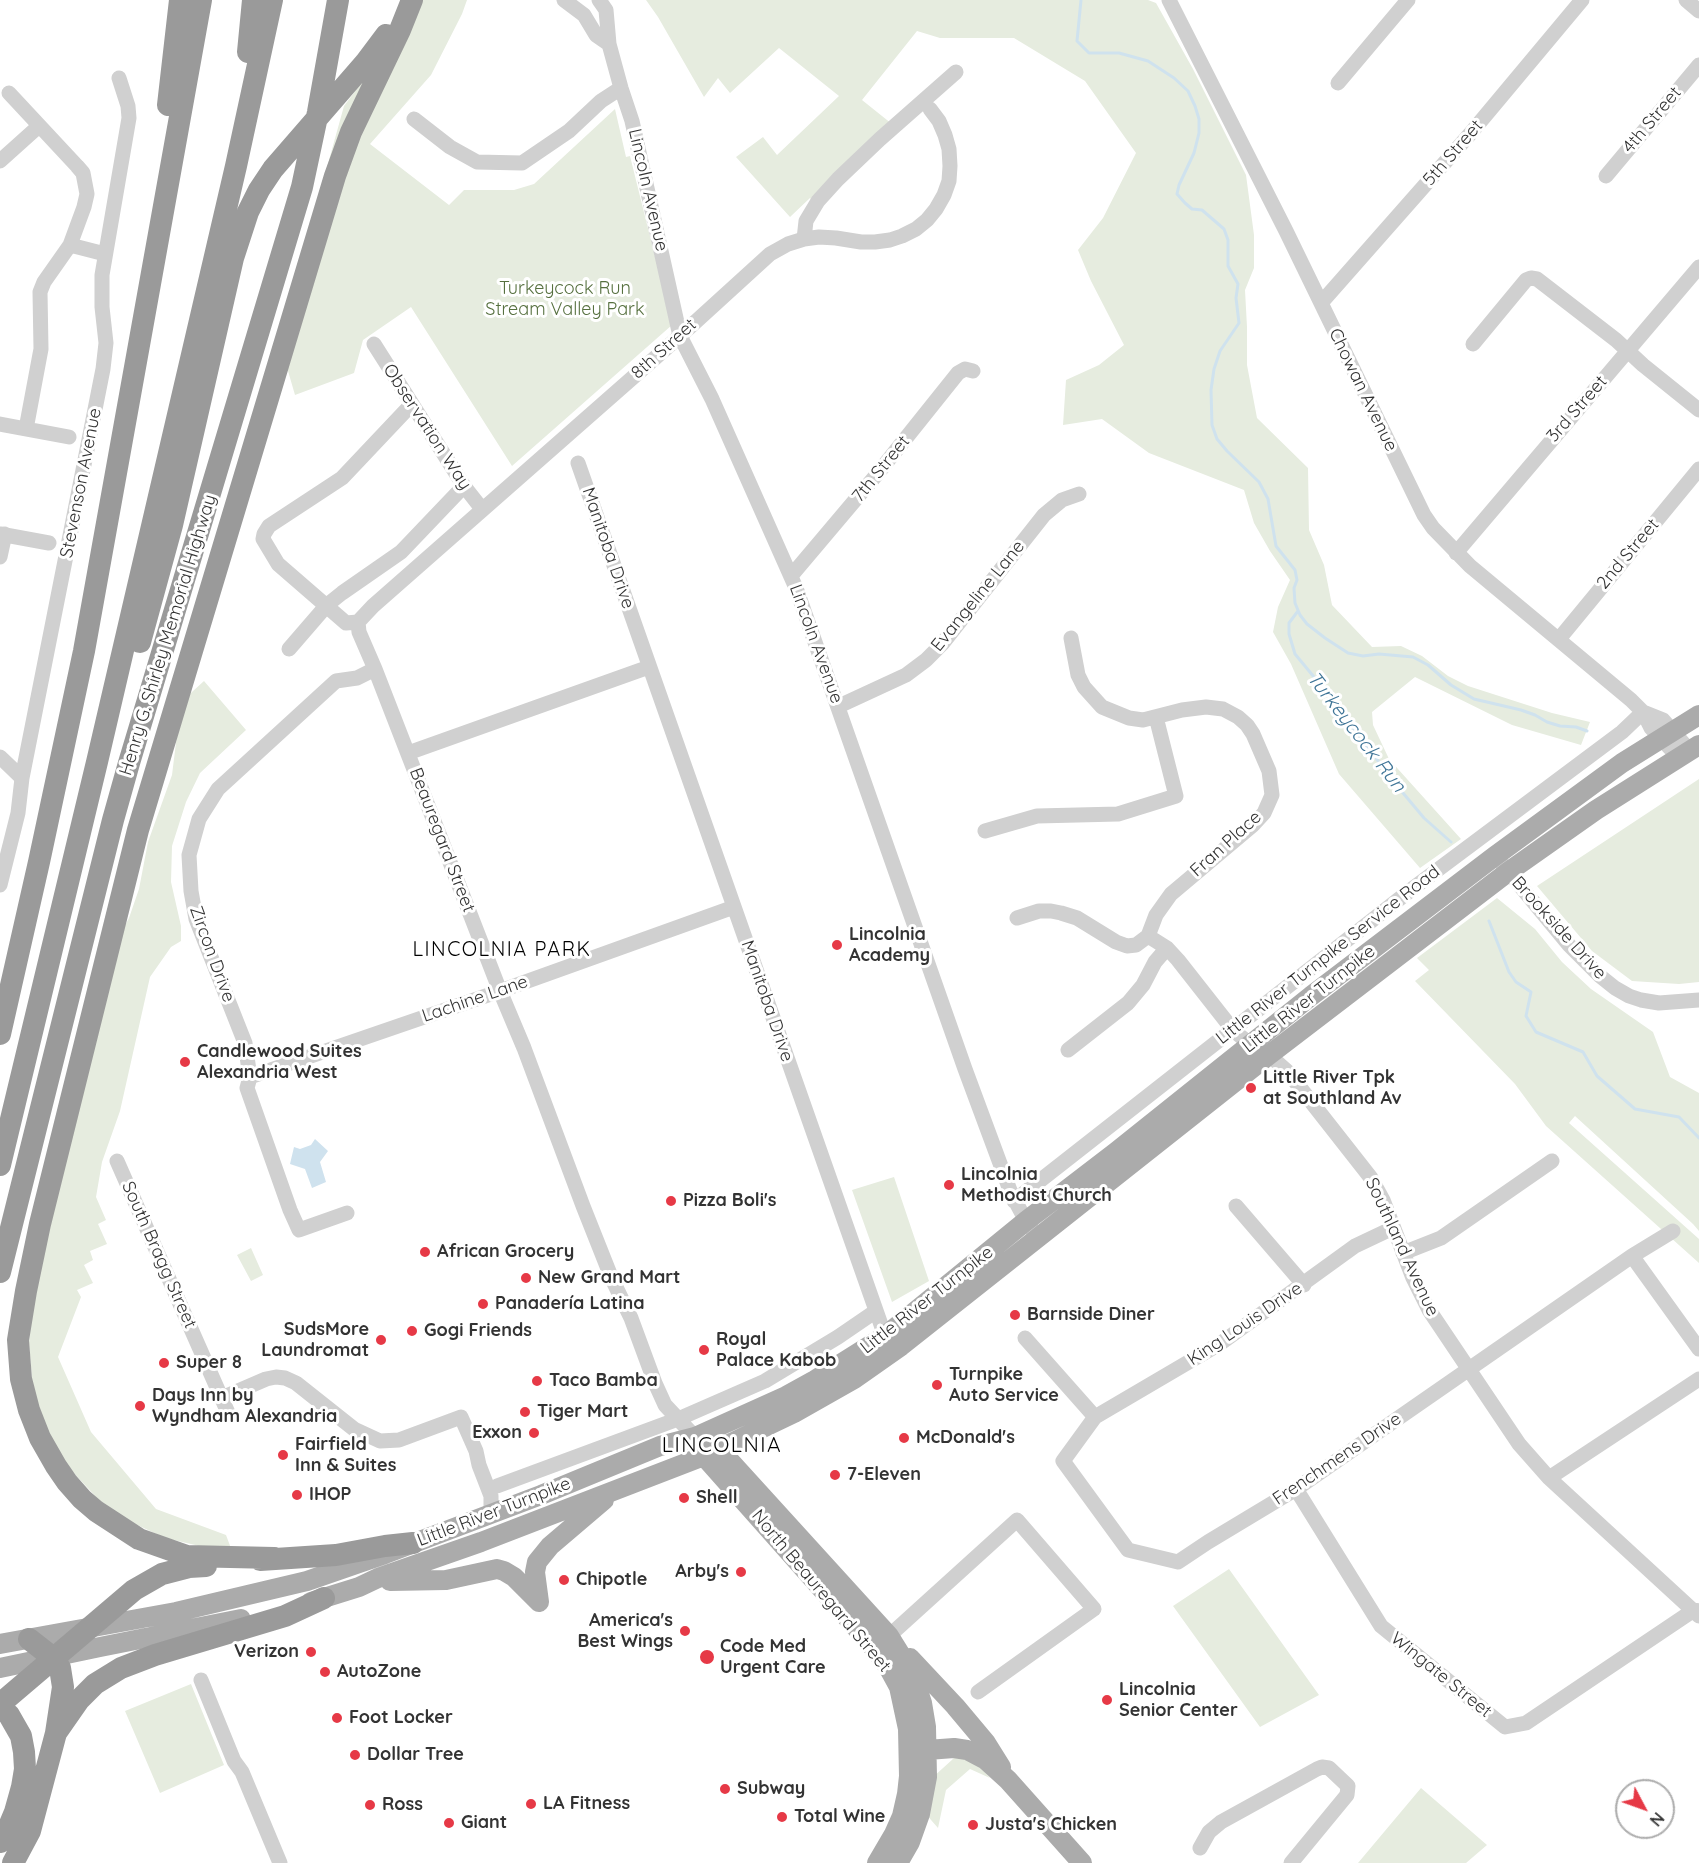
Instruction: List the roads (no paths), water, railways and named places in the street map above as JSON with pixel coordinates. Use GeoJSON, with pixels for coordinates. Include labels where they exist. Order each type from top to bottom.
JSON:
{"type":"FeatureCollection","features":[{"type":"Feature","properties":{"kind":"highway"},"geometry":{"type":"LineString","coordinates":[[139,347],[180,0]]}},
{"type":"Feature","properties":{"kind":"highway"},"geometry":{"type":"LineString","coordinates":[[0,1034],[84,651],[201,0]]}},
{"type":"Feature","properties":{"kind":"highway"},"geometry":{"type":"LineString","coordinates":[[236,166],[253,0]]}},
{"type":"Feature","properties":{"kind":"highway"},"geometry":{"type":"LineString","coordinates":[[0,1165],[97,762],[236,166],[272,0]]}},
{"type":"Feature","properties":{"kind":"highway","name":"Henry G. Shirley Memorial Highway"},"geometry":{"type":"LineString","coordinates":[[0,1272],[113,820],[302,187],[338,0]]}},
{"type":"Feature","properties":{"kind":"highway"},"geometry":{"type":"LineString","coordinates":[[97,762],[119,713],[172,525],[240,233],[248,212],[273,169],[385,38],[406,0]]}},
{"type":"Feature","properties":{"kind":"highway"},"geometry":{"type":"LineString","coordinates":[[412,0],[351,132],[335,176],[138,830],[40,1224],[18,1340],[21,1379],[29,1410],[52,1460],[82,1499],[139,1539],[187,1556],[226,1558],[336,1555],[413,1543]]}},
{"type":"Feature","properties":{"kind":"highway"},"geometry":{"type":"LineString","coordinates":[[0,1842],[15,1812],[25,1769],[21,1736],[9,1715],[0,1705],[120,1601],[148,1581],[162,1574],[189,1567],[273,1558]]}},
{"type":"Feature","properties":{"kind":"highway"},"geometry":{"type":"LineString","coordinates":[[56,1733],[79,1700],[95,1684],[121,1668],[155,1655],[285,1616],[324,1598]]}},
{"type":"Feature","properties":{"kind":"highway"},"geometry":{"type":"LineString","coordinates":[[12,1863],[30,1831],[56,1733],[63,1686],[62,1673],[52,1657],[29,1639]]}},
{"type":"Feature","properties":{"kind":"main road","name":"Little River Turnpike"},"geometry":{"type":"LineString","coordinates":[[0,1644],[228,1600],[307,1581],[498,1511],[660,1446],[695,1437],[786,1396],[885,1336],[1026,1221],[1311,996],[1622,763],[1699,715]]}},
{"type":"Feature","properties":{"kind":"main road","name":"Little River Turnpike"},"geometry":{"type":"LineString","coordinates":[[0,1668],[284,1611],[507,1532],[711,1452],[794,1413],[854,1379],[901,1347],[1269,1055],[1508,872],[1596,810],[1689,751]]}},
{"type":"Feature","properties":{"kind":"main road","name":"Beauregard Street"},"geometry":{"type":"LineString","coordinates":[[695,1437],[711,1452]]}},
{"type":"Feature","properties":{"kind":"main road","name":"North Beauregard Street"},"geometry":{"type":"LineString","coordinates":[[711,1452],[889,1636],[909,1665],[918,1689],[926,1726],[909,1776],[905,1805],[894,1834],[877,1863]]}},
{"type":"Feature","properties":{"kind":"main road","name":"North Beauregard Street"},"geometry":{"type":"LineString","coordinates":[[711,1452],[851,1620],[887,1665],[899,1686],[908,1729],[927,1777],[920,1814],[910,1842],[898,1863]]}},
{"type":"Feature","properties":{"kind":"main road"},"geometry":{"type":"LineString","coordinates":[[369,1582],[446,1580],[497,1569],[504,1570],[514,1577],[538,1602],[535,1572],[541,1555],[550,1545],[623,1486]]}},
{"type":"Feature","properties":{"kind":"main road"},"geometry":{"type":"LineString","coordinates":[[889,1636],[955,1706],[986,1743],[1008,1780]]}},
{"type":"Feature","properties":{"kind":"main road"},"geometry":{"type":"LineString","coordinates":[[918,1751],[942,1748],[966,1750],[986,1760],[1008,1780],[1082,1863]]}},
{"type":"Feature","properties":{"kind":"street","name":"Lincoln Avenue"},"geometry":{"type":"LineString","coordinates":[[564,0],[584,15],[596,35],[609,44]]}},
{"type":"Feature","properties":{"kind":"street","name":"Lincoln Avenue"},"geometry":{"type":"LineString","coordinates":[[599,0],[606,10],[609,44],[632,121],[680,336],[712,399],[791,576],[1014,1201],[1039,1239]]}},
{"type":"Feature","properties":{"kind":"street","name":"Chowan Avenue"},"geometry":{"type":"LineString","coordinates":[[1169,0],[1424,515],[1437,533],[1470,566],[1608,680],[1643,712],[1663,720],[1667,734],[1689,751]]}},
{"type":"Feature","properties":{"kind":"street"},"geometry":{"type":"LineString","coordinates":[[1338,83],[1408,0]]}},
{"type":"Feature","properties":{"kind":"street","name":"5th Street"},"geometry":{"type":"LineString","coordinates":[[1321,303],[1470,134],[1582,0]]}},
{"type":"Feature","properties":{"kind":"street"},"geometry":{"type":"LineString","coordinates":[[1686,0],[1699,11]]}},
{"type":"Feature","properties":{"kind":"street","name":"4th Street"},"geometry":{"type":"LineString","coordinates":[[1605,176],[1699,65]]}},
{"type":"Feature","properties":{"kind":"street"},"geometry":{"type":"LineString","coordinates":[[930,110],[939,121],[945,135],[950,166],[949,180],[944,195],[927,220],[903,236],[883,241],[861,242],[819,237],[804,239],[806,222],[818,201],[880,140],[956,72]]}},
{"type":"Feature","properties":{"kind":"street","name":"Stevenson Avenue"},"geometry":{"type":"LineString","coordinates":[[0,885],[18,813],[22,778],[103,369],[106,344],[102,284],[105,254],[128,127],[128,106],[119,78]]}},
{"type":"Feature","properties":{"kind":"street"},"geometry":{"type":"LineString","coordinates":[[414,119],[450,147],[477,162],[522,163],[568,131],[601,101],[621,88]]}},
{"type":"Feature","properties":{"kind":"street"},"geometry":{"type":"LineString","coordinates":[[9,93],[77,166],[83,174],[87,194],[70,244],[44,282],[40,292],[41,349],[26,429]]}},
{"type":"Feature","properties":{"kind":"street"},"geometry":{"type":"LineString","coordinates":[[0,161],[39,126]]}},
{"type":"Feature","properties":{"kind":"street","name":"8th Street"},"geometry":{"type":"LineString","coordinates":[[358,622],[373,606],[770,254],[788,244],[804,239]]}},
{"type":"Feature","properties":{"kind":"street"},"geometry":{"type":"LineString","coordinates":[[70,244],[105,254]]}},
{"type":"Feature","properties":{"kind":"street","name":"3rd Street"},"geometry":{"type":"LineString","coordinates":[[1456,553],[1699,267]]}},
{"type":"Feature","properties":{"kind":"street"},"geometry":{"type":"LineString","coordinates":[[1473,344],[1526,280],[1537,279],[1616,340],[1699,410]]}},
{"type":"Feature","properties":{"kind":"street","name":"Observation Way"},"geometry":{"type":"LineString","coordinates":[[374,344],[464,486],[482,509]]}},
{"type":"Feature","properties":{"kind":"street","name":"7th Street"},"geometry":{"type":"LineString","coordinates":[[791,576],[958,373],[965,369],[973,371]]}},
{"type":"Feature","properties":{"kind":"street"},"geometry":{"type":"LineString","coordinates":[[358,622],[346,623],[278,564],[263,539],[264,534],[269,526],[342,478],[411,405]]}},
{"type":"Feature","properties":{"kind":"street"},"geometry":{"type":"LineString","coordinates":[[0,424],[69,437]]}},
{"type":"Feature","properties":{"kind":"street","name":"Manitoba Drive"},"geometry":{"type":"LineString","coordinates":[[578,464],[885,1336]]}},
{"type":"Feature","properties":{"kind":"street","name":"2nd Street"},"geometry":{"type":"LineString","coordinates":[[1559,639],[1699,469]]}},
{"type":"Feature","properties":{"kind":"street"},"geometry":{"type":"LineString","coordinates":[[289,649],[327,605],[401,552],[464,486]]}},
{"type":"Feature","properties":{"kind":"street","name":"Evangeline Lane"},"geometry":{"type":"LineString","coordinates":[[839,706],[897,680],[926,660],[942,644],[1044,515],[1062,500],[1079,494]]}},
{"type":"Feature","properties":{"kind":"street"},"geometry":{"type":"LineString","coordinates":[[0,557],[2,534],[49,543]]}},
{"type":"Feature","properties":{"kind":"street","name":"Beauregard Street"},"geometry":{"type":"LineString","coordinates":[[358,622],[359,632],[524,1048],[612,1279],[631,1318],[665,1405],[695,1437]]}},
{"type":"Feature","properties":{"kind":"street","name":"Fran Place"},"geometry":{"type":"LineString","coordinates":[[1071,638],[1078,675],[1092,697],[1102,707],[1129,718],[1143,720],[1182,710],[1206,707],[1224,709],[1238,717],[1253,734],[1269,771],[1272,795],[1264,813],[1253,825],[1171,894],[1156,915],[1148,936]]}},
{"type":"Feature","properties":{"kind":"street"},"geometry":{"type":"LineString","coordinates":[[408,753],[649,667]]}},
{"type":"Feature","properties":{"kind":"street","name":"Zircon Drive"},"geometry":{"type":"LineString","coordinates":[[347,1213],[299,1230],[290,1210],[247,1088],[250,1077],[245,1043],[196,919],[191,891],[189,855],[199,819],[218,789],[336,681],[357,678],[375,669]]}},
{"type":"Feature","properties":{"kind":"street","name":"Little River Turnpike Service Road"},"geometry":{"type":"LineString","coordinates":[[1014,1201],[1412,889],[1622,732],[1643,712]]}},
{"type":"Feature","properties":{"kind":"street"},"geometry":{"type":"LineString","coordinates":[[985,831],[1037,816],[1118,814],[1176,796],[1156,717]]}},
{"type":"Feature","properties":{"kind":"street"},"geometry":{"type":"LineString","coordinates":[[0,757],[22,778]]}},
{"type":"Feature","properties":{"kind":"street","name":"Brookside Drive"},"geometry":{"type":"LineString","coordinates":[[1495,856],[1569,945],[1615,988],[1641,1000],[1659,1003],[1699,1000]]}},
{"type":"Feature","properties":{"kind":"street","name":"Lachine Lane"},"geometry":{"type":"LineString","coordinates":[[250,1077],[734,907]]}},
{"type":"Feature","properties":{"kind":"street"},"geometry":{"type":"LineString","coordinates":[[1017,918],[1040,911],[1061,913],[1077,918],[1116,942],[1127,946],[1136,945],[1148,936]]}},
{"type":"Feature","properties":{"kind":"street","name":"Southland Avenue"},"geometry":{"type":"LineString","coordinates":[[1148,936],[1167,948],[1179,960],[1233,1030],[1251,1045],[1269,1055],[1287,1071],[1371,1178],[1383,1200],[1403,1253],[1429,1310],[1519,1444],[1549,1478],[1697,1612]]}},
{"type":"Feature","properties":{"kind":"street"},"geometry":{"type":"LineString","coordinates":[[1068,1050],[1128,1003],[1143,985],[1155,962],[1167,948]]}},
{"type":"Feature","properties":{"kind":"street","name":"South Bragg Street"},"geometry":{"type":"LineString","coordinates":[[117,1161],[229,1415]]}},
{"type":"Feature","properties":{"kind":"street"},"geometry":{"type":"LineString","coordinates":[[1403,1253],[1441,1238],[1552,1161]]}},
{"type":"Feature","properties":{"kind":"street"},"geometry":{"type":"LineString","coordinates":[[1236,1206],[1304,1285]]}},
{"type":"Feature","properties":{"kind":"street","name":"King Louis Drive"},"geometry":{"type":"LineString","coordinates":[[1095,1417],[1221,1343],[1355,1246],[1393,1228]]}},
{"type":"Feature","properties":{"kind":"street","name":"Frenchmens Drive"},"geometry":{"type":"LineString","coordinates":[[1095,1417],[1063,1461],[1128,1550],[1178,1562],[1296,1489],[1632,1256],[1673,1231]]}},
{"type":"Feature","properties":{"kind":"street"},"geometry":{"type":"LineString","coordinates":[[1632,1256],[1699,1349]]}},
{"type":"Feature","properties":{"kind":"street"},"geometry":{"type":"LineString","coordinates":[[497,1486],[678,1419],[765,1381],[876,1311]]}},
{"type":"Feature","properties":{"kind":"street"},"geometry":{"type":"LineString","coordinates":[[1025,1338],[1095,1417]]}},
{"type":"Feature","properties":{"kind":"street"},"geometry":{"type":"LineString","coordinates":[[222,1398],[266,1379],[285,1378],[296,1383],[354,1429],[380,1441],[399,1440],[461,1417],[507,1532]]}},
{"type":"Feature","properties":{"kind":"street"},"geometry":{"type":"LineString","coordinates":[[1549,1478],[1699,1379]]}},
{"type":"Feature","properties":{"kind":"street"},"geometry":{"type":"LineString","coordinates":[[476,1451],[487,1461],[497,1486],[498,1511]]}},
{"type":"Feature","properties":{"kind":"street","name":"Wingate Street"},"geometry":{"type":"LineString","coordinates":[[1296,1489],[1381,1626],[1505,1728],[1526,1723],[1697,1612]]}},
{"type":"Feature","properties":{"kind":"street"},"geometry":{"type":"LineString","coordinates":[[889,1636],[1017,1520],[1095,1609],[978,1692]]}},
{"type":"Feature","properties":{"kind":"street"},"geometry":{"type":"LineString","coordinates":[[201,1680],[234,1761],[242,1772],[280,1863]]}},
{"type":"Feature","properties":{"kind":"street"},"geometry":{"type":"LineString","coordinates":[[1200,1848],[1209,1832],[1221,1822],[1317,1769],[1329,1768],[1348,1786],[1347,1795],[1291,1863]]}},
{"type":"Feature","properties":{"kind":"water"},"geometry":{"type":"Polygon","coordinates":[[[315,1139],[328,1151],[320,1162],[326,1182],[312,1188],[305,1169],[290,1164],[294,1147],[300,1149],[311,1145],[315,1139]]]}},
{"type":"Feature","properties":{"kind":"waterway","name":"Turkeycock Run"},"geometry":{"type":"LineString","coordinates":[[1081,0],[1077,41],[1089,53],[1119,53],[1148,61],[1174,78],[1188,91],[1195,106],[1199,119],[1199,133],[1194,153],[1177,194],[1192,209],[1202,210],[1224,229],[1228,240],[1228,266],[1238,284],[1236,298],[1239,323],[1220,351],[1214,369],[1211,390],[1212,425],[1217,439],[1259,482],[1268,499],[1276,546],[1295,570],[1297,580],[1294,588],[1295,603],[1300,615],[1307,624],[1348,653],[1363,656],[1379,654],[1413,657],[1428,665],[1451,685],[1474,699],[1521,710],[1560,726],[1576,727],[1587,731]]}},
{"type":"Feature","properties":{"kind":"waterway","name":"Turkeycock Run"},"geometry":{"type":"LineString","coordinates":[[1298,611],[1289,623],[1289,634],[1295,654],[1398,787],[1424,818],[1451,842]]}},
{"type":"Feature","properties":{"kind":"waterway","name":"Turkeycock Run"},"geometry":{"type":"LineString","coordinates":[[1489,921],[1509,972],[1516,982],[1531,992],[1526,1016],[1536,1032],[1583,1052],[1597,1076],[1635,1109],[1679,1117],[1699,1138]]}},
{"type":"Feature","properties":{"kind":"place","name":"Lincolnia Academy"},"geometry":{"type":"Point","coordinates":[837,945]}},
{"type":"Feature","properties":{"kind":"place","name":"Candlewood Suites Alexandria West"},"geometry":{"type":"Point","coordinates":[185,1062]}},
{"type":"Feature","properties":{"kind":"place","name":"Little River Tpk at Southland Av"},"geometry":{"type":"Point","coordinates":[1251,1088]}},
{"type":"Feature","properties":{"kind":"place","name":"Lincolnia Methodist Church"},"geometry":{"type":"Point","coordinates":[949,1185]}},
{"type":"Feature","properties":{"kind":"place","name":"Pizza Boli's"},"geometry":{"type":"Point","coordinates":[671,1201]}},
{"type":"Feature","properties":{"kind":"place","name":"African Grocery"},"geometry":{"type":"Point","coordinates":[425,1252]}},
{"type":"Feature","properties":{"kind":"place","name":"New Grand Mart"},"geometry":{"type":"Point","coordinates":[526,1278]}},
{"type":"Feature","properties":{"kind":"place","name":"Panadería Latina"},"geometry":{"type":"Point","coordinates":[483,1304]}},
{"type":"Feature","properties":{"kind":"place","name":"Barnside Diner"},"geometry":{"type":"Point","coordinates":[1015,1315]}},
{"type":"Feature","properties":{"kind":"place","name":"Gogi Friends"},"geometry":{"type":"Point","coordinates":[412,1331]}},
{"type":"Feature","properties":{"kind":"place","name":"SudsMore Laundromat"},"geometry":{"type":"Point","coordinates":[381,1340]}},
{"type":"Feature","properties":{"kind":"place","name":"Royal Palace Kabob"},"geometry":{"type":"Point","coordinates":[704,1350]}},
{"type":"Feature","properties":{"kind":"place","name":"Super 8"},"geometry":{"type":"Point","coordinates":[164,1363]}},
{"type":"Feature","properties":{"kind":"place","name":"Taco Bamba"},"geometry":{"type":"Point","coordinates":[537,1381]}},
{"type":"Feature","properties":{"kind":"place","name":"Turnpike Auto Service"},"geometry":{"type":"Point","coordinates":[937,1385]}},
{"type":"Feature","properties":{"kind":"place","name":"Days Inn by Wyndham Alexandria"},"geometry":{"type":"Point","coordinates":[140,1406]}},
{"type":"Feature","properties":{"kind":"place","name":"Tiger Mart"},"geometry":{"type":"Point","coordinates":[525,1412]}},
{"type":"Feature","properties":{"kind":"place","name":"Exxon"},"geometry":{"type":"Point","coordinates":[534,1433]}},
{"type":"Feature","properties":{"kind":"place","name":"McDonald's"},"geometry":{"type":"Point","coordinates":[904,1438]}},
{"type":"Feature","properties":{"kind":"place","name":"Fairfield Inn & Suites"},"geometry":{"type":"Point","coordinates":[283,1455]}},
{"type":"Feature","properties":{"kind":"place","name":"7-Eleven"},"geometry":{"type":"Point","coordinates":[835,1475]}},
{"type":"Feature","properties":{"kind":"place","name":"IHOP"},"geometry":{"type":"Point","coordinates":[297,1495]}},
{"type":"Feature","properties":{"kind":"place","name":"Shell"},"geometry":{"type":"Point","coordinates":[684,1498]}},
{"type":"Feature","properties":{"kind":"place","name":"Arby's"},"geometry":{"type":"Point","coordinates":[741,1572]}},
{"type":"Feature","properties":{"kind":"place","name":"Chipotle"},"geometry":{"type":"Point","coordinates":[564,1580]}},
{"type":"Feature","properties":{"kind":"place","name":"America's Best Wings"},"geometry":{"type":"Point","coordinates":[685,1631]}},
{"type":"Feature","properties":{"kind":"place","name":"Verizon"},"geometry":{"type":"Point","coordinates":[311,1652]}},
{"type":"Feature","properties":{"kind":"place","name":"Code Med Urgent Care"},"geometry":{"type":"Point","coordinates":[707,1657]}},
{"type":"Feature","properties":{"kind":"place","name":"AutoZone"},"geometry":{"type":"Point","coordinates":[325,1672]}},
{"type":"Feature","properties":{"kind":"place","name":"Lincolnia Senior Center"},"geometry":{"type":"Point","coordinates":[1107,1700]}},
{"type":"Feature","properties":{"kind":"place","name":"Foot Locker"},"geometry":{"type":"Point","coordinates":[337,1718]}},
{"type":"Feature","properties":{"kind":"place","name":"Dollar Tree"},"geometry":{"type":"Point","coordinates":[355,1755]}},
{"type":"Feature","properties":{"kind":"place","name":"Subway"},"geometry":{"type":"Point","coordinates":[725,1789]}},
{"type":"Feature","properties":{"kind":"place","name":"LA Fitness"},"geometry":{"type":"Point","coordinates":[531,1804]}},
{"type":"Feature","properties":{"kind":"place","name":"Ross"},"geometry":{"type":"Point","coordinates":[370,1805]}},
{"type":"Feature","properties":{"kind":"place","name":"Total Wine"},"geometry":{"type":"Point","coordinates":[782,1817]}},
{"type":"Feature","properties":{"kind":"place","name":"Giant"},"geometry":{"type":"Point","coordinates":[449,1823]}},
{"type":"Feature","properties":{"kind":"place","name":"Justa's Chicken"},"geometry":{"type":"Point","coordinates":[973,1825]}},
{"type":"Feature","properties":{"kind":"district","name":"LINCOLNIA PARK"},"geometry":{"type":"Point","coordinates":[502,950]}},
{"type":"Feature","properties":{"kind":"district","name":"LINCOLNIA"},"geometry":{"type":"Point","coordinates":[722,1446]}},
{"type":"Feature","properties":{"kind":"park label","name":"Turkeycock Run Stream Valley Park"},"geometry":{"type":"Point","coordinates":[565,299]}}]}
